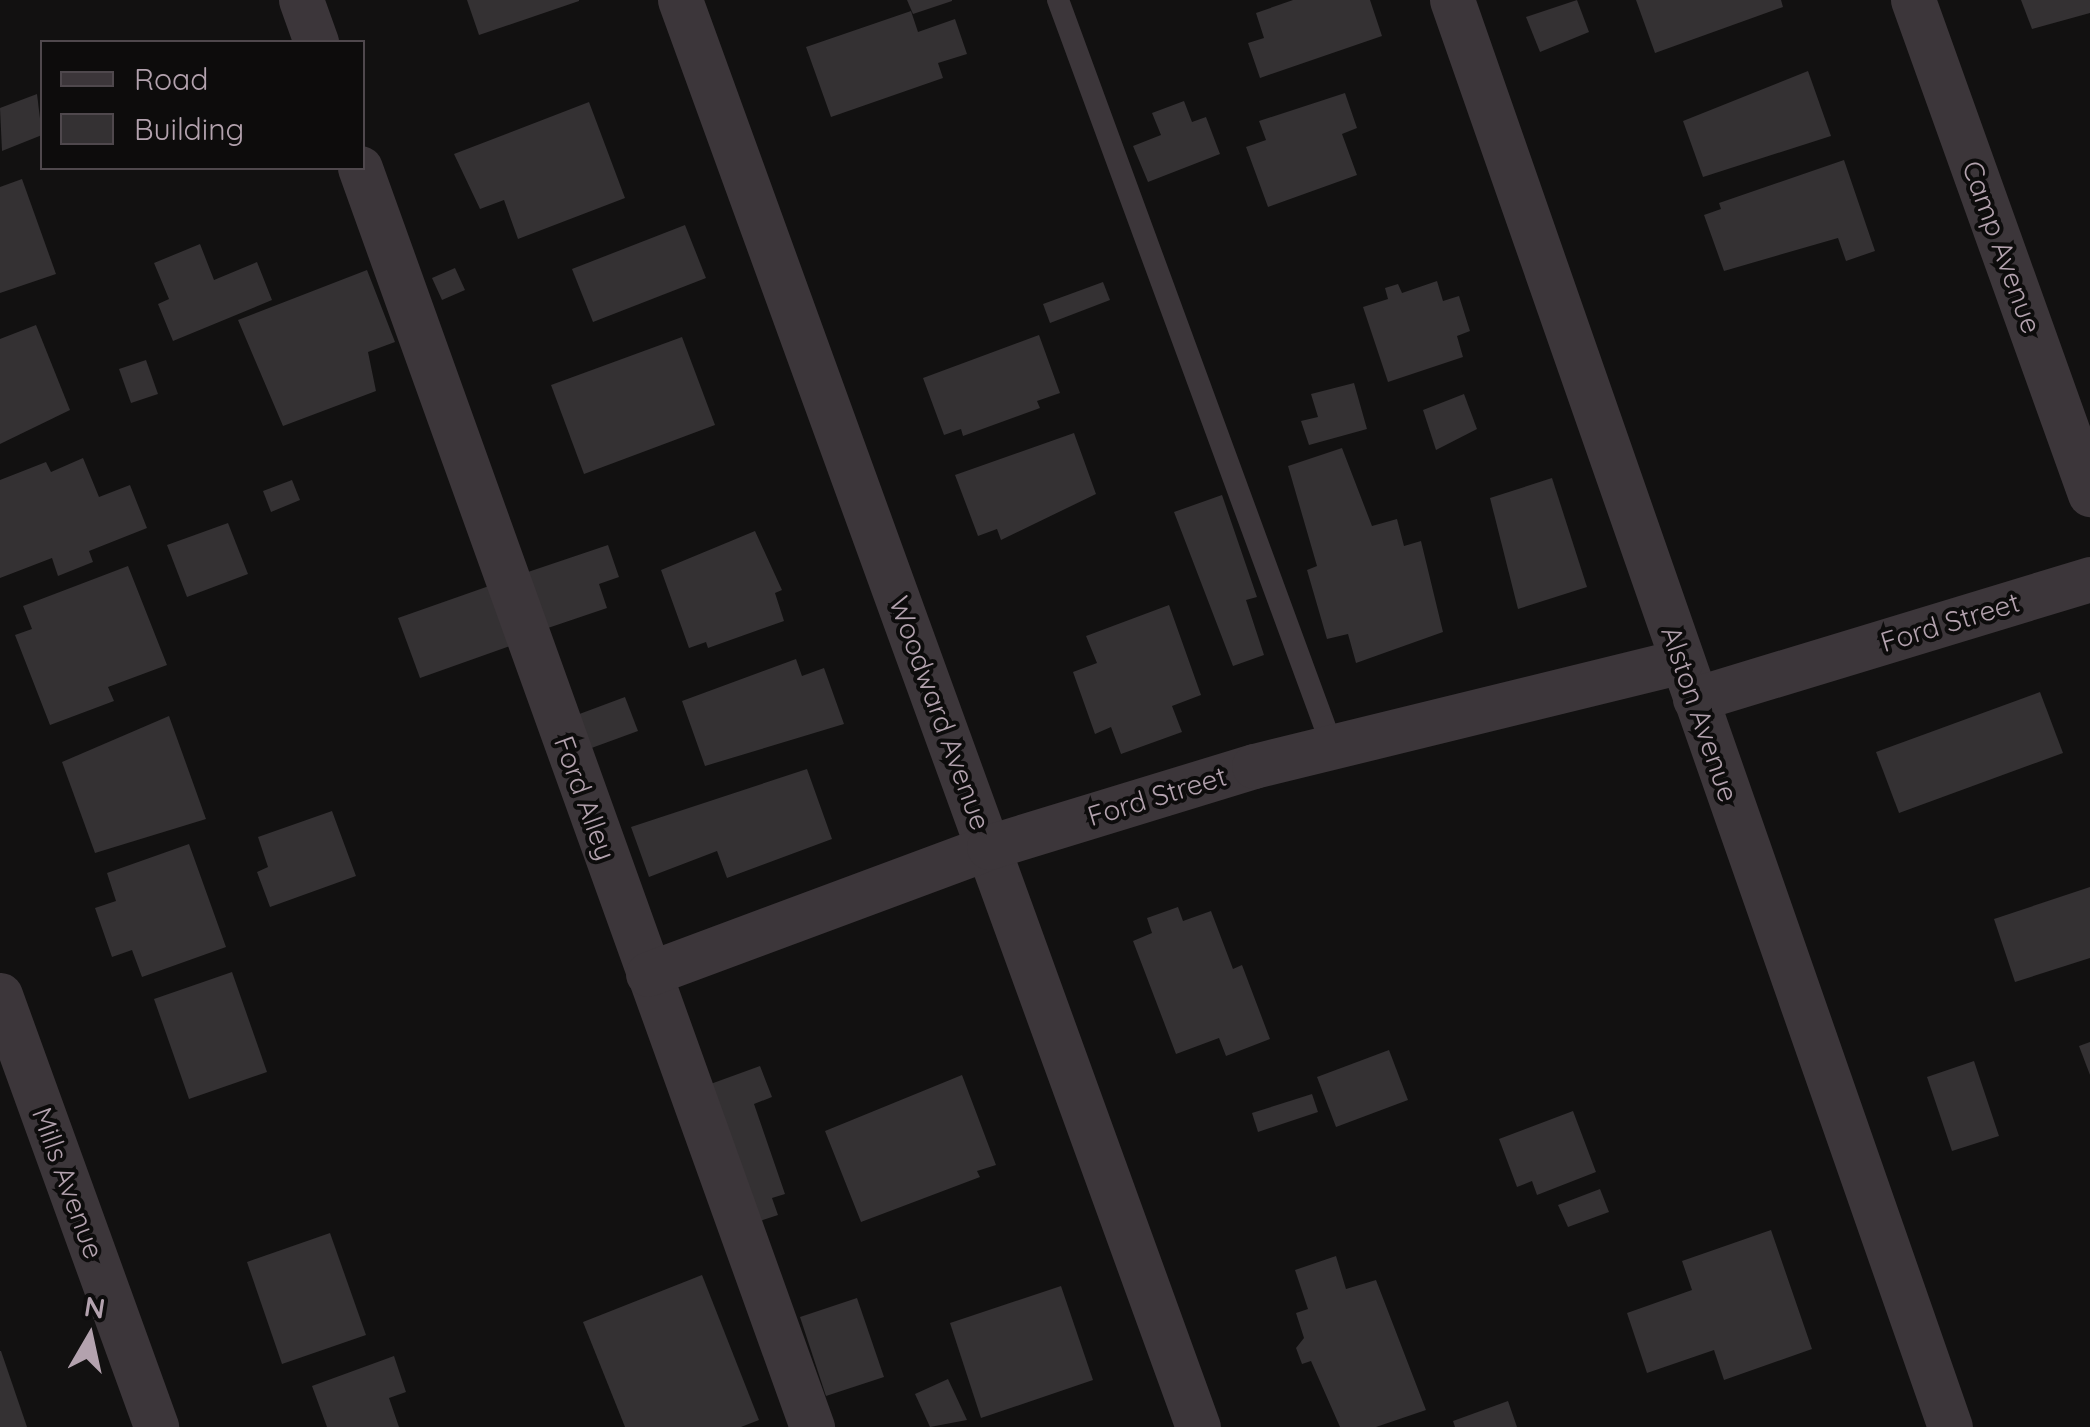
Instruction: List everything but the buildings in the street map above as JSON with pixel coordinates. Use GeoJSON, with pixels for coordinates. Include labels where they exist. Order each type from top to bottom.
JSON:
{"type":"FeatureCollection","features":[{"type":"Feature","properties":{"kind":"street"},"geometry":{"type":"LineString","coordinates":[[301,0],[315,40]]}},
{"type":"Feature","properties":{"kind":"street","name":"Woodward Avenue"},"geometry":{"type":"LineString","coordinates":[[680,0],[1198,1427]]}},
{"type":"Feature","properties":{"kind":"street","name":"Alston Avenue"},"geometry":{"type":"LineString","coordinates":[[1452,0],[1950,1427]]}},
{"type":"Feature","properties":{"kind":"street","name":"Camp Avenue"},"geometry":{"type":"LineString","coordinates":[[1913,0],[2090,494]]}},
{"type":"Feature","properties":{"kind":"street","name":"Ford Alley"},"geometry":{"type":"LineString","coordinates":[[361,170],[812,1427]]}},
{"type":"Feature","properties":{"kind":"street","name":"Ford Street"},"geometry":{"type":"LineString","coordinates":[[648,974],[989,847],[1332,746],[1688,680],[2090,579]]}},
{"type":"Feature","properties":{"kind":"street","name":"Mills Avenue"},"geometry":{"type":"LineString","coordinates":[[0,995],[156,1427]]}},
{"type":"Feature","properties":{"kind":"lane"},"geometry":{"type":"LineString","coordinates":[[1058,0],[1332,746]]}}]}
